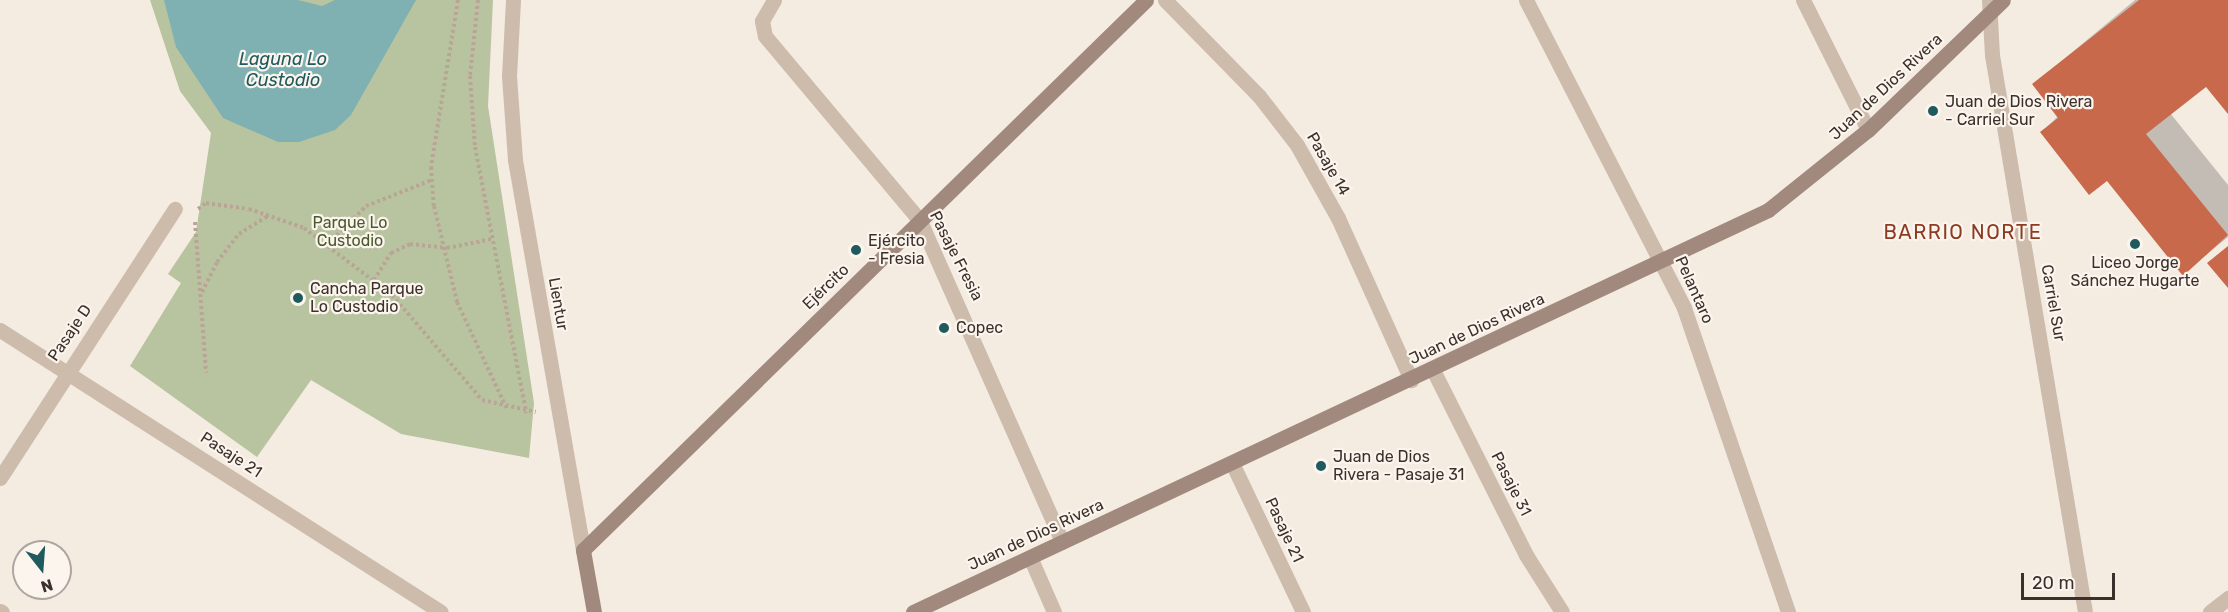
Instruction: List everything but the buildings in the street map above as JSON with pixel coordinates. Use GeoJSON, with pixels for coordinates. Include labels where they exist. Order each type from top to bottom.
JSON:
{"type":"FeatureCollection","features":[{"type":"Feature","properties":{"kind":"main road","name":"Ejército"},"geometry":{"type":"LineString","coordinates":[[583,550],[1146,0]]}},
{"type":"Feature","properties":{"kind":"main road","name":"Juan de Dios Rivera"},"geometry":{"type":"LineString","coordinates":[[913,612],[1663,262],[1768,210],[1868,130],[1989,7],[2003,0]]}},
{"type":"Feature","properties":{"kind":"main road","name":"Lientur"},"geometry":{"type":"LineString","coordinates":[[583,550],[594,612]]}},
{"type":"Feature","properties":{"kind":"street","name":"Lientur"},"geometry":{"type":"LineString","coordinates":[[513,0],[509,76],[515,160],[583,550]]}},
{"type":"Feature","properties":{"kind":"street","name":"Pasaje Fresia"},"geometry":{"type":"LineString","coordinates":[[774,0],[762,21],[769,41],[920,221],[1062,542]]}},
{"type":"Feature","properties":{"kind":"street","name":"Pasaje 14"},"geometry":{"type":"LineString","coordinates":[[1165,0],[1258,96],[1297,145],[1338,218],[1411,380]]}},
{"type":"Feature","properties":{"kind":"street","name":"Pelantaro"},"geometry":{"type":"LineString","coordinates":[[1526,0],[1663,262],[1699,347],[1788,612]]}},
{"type":"Feature","properties":{"kind":"street"},"geometry":{"type":"LineString","coordinates":[[1803,0],[1868,130]]}},
{"type":"Feature","properties":{"kind":"street","name":"Carriel Sur"},"geometry":{"type":"LineString","coordinates":[[1989,7],[2085,612]]}},
{"type":"Feature","properties":{"kind":"street","name":"Pasaje D"},"geometry":{"type":"LineString","coordinates":[[0,478],[67,370],[175,209]]}},
{"type":"Feature","properties":{"kind":"street","name":"Pasaje 21"},"geometry":{"type":"LineString","coordinates":[[0,330],[67,370],[441,612]]}},
{"type":"Feature","properties":{"kind":"street","name":"Pasaje 31"},"geometry":{"type":"LineString","coordinates":[[1433,370],[1526,555],[1562,612]]}},
{"type":"Feature","properties":{"kind":"street","name":"Pasaje 21"},"geometry":{"type":"LineString","coordinates":[[1232,463],[1303,612]]}},
{"type":"Feature","properties":{"kind":"street"},"geometry":{"type":"LineString","coordinates":[[1030,557],[1054,612]]}},
{"type":"Feature","properties":{"kind":"street"},"geometry":{"type":"LineString","coordinates":[[2210,612],[2228,598]]}},
{"type":"Feature","properties":{"kind":"path"},"geometry":{"type":"LineString","coordinates":[[458,0],[450,28],[432,180],[441,246],[457,302],[508,410]]}},
{"type":"Feature","properties":{"kind":"path"},"geometry":{"type":"LineString","coordinates":[[206,373],[196,210],[206,203],[269,216],[328,244],[374,280],[435,342],[464,385],[482,400],[508,410],[526,413],[475,147],[470,76],[478,0]]}},
{"type":"Feature","properties":{"kind":"path"},"geometry":{"type":"LineString","coordinates":[[328,244],[366,206],[432,180]]}},
{"type":"Feature","properties":{"kind":"path"},"geometry":{"type":"LineString","coordinates":[[201,294],[216,262],[239,234],[269,216]]}},
{"type":"Feature","properties":{"kind":"path"},"geometry":{"type":"LineString","coordinates":[[374,280],[392,253],[410,244],[441,246],[492,239]]}},
{"type":"Feature","properties":{"kind":"green space","name":"Parque Lo Custodio"},"geometry":{"type":"Polygon","coordinates":[[[150,0],[493,0],[488,106],[534,403],[529,458],[401,434],[311,380],[257,457],[130,366],[181,283],[168,274],[196,232],[211,133],[180,91],[150,0]]]}},
{"type":"Feature","properties":{"kind":"water","name":"Laguna Lo Custodio"},"geometry":{"type":"Polygon","coordinates":[[[164,0],[298,0],[322,6],[335,0],[416,0],[351,115],[335,130],[299,142],[278,142],[223,118],[176,47],[164,0]]]}},
{"type":"Feature","properties":{"kind":"place","name":"Juan de Dios Rivera - Carriel Sur"},"geometry":{"type":"Point","coordinates":[1933,111]}},
{"type":"Feature","properties":{"kind":"place","name":"Liceo Jorge Sánchez Hugarte"},"geometry":{"type":"Point","coordinates":[2135,244]}},
{"type":"Feature","properties":{"kind":"place","name":"Ejército - Fresia"},"geometry":{"type":"Point","coordinates":[856,250]}},
{"type":"Feature","properties":{"kind":"place","name":"Cancha Parque Lo Custodio"},"geometry":{"type":"Point","coordinates":[298,298]}},
{"type":"Feature","properties":{"kind":"place","name":"Copec"},"geometry":{"type":"Point","coordinates":[944,328]}},
{"type":"Feature","properties":{"kind":"place","name":"Juan de Dios Rivera - Pasaje 31"},"geometry":{"type":"Point","coordinates":[1321,466]}},
{"type":"Feature","properties":{"kind":"district","name":"BARRIO NORTE"},"geometry":{"type":"Point","coordinates":[1963,232]}}]}
